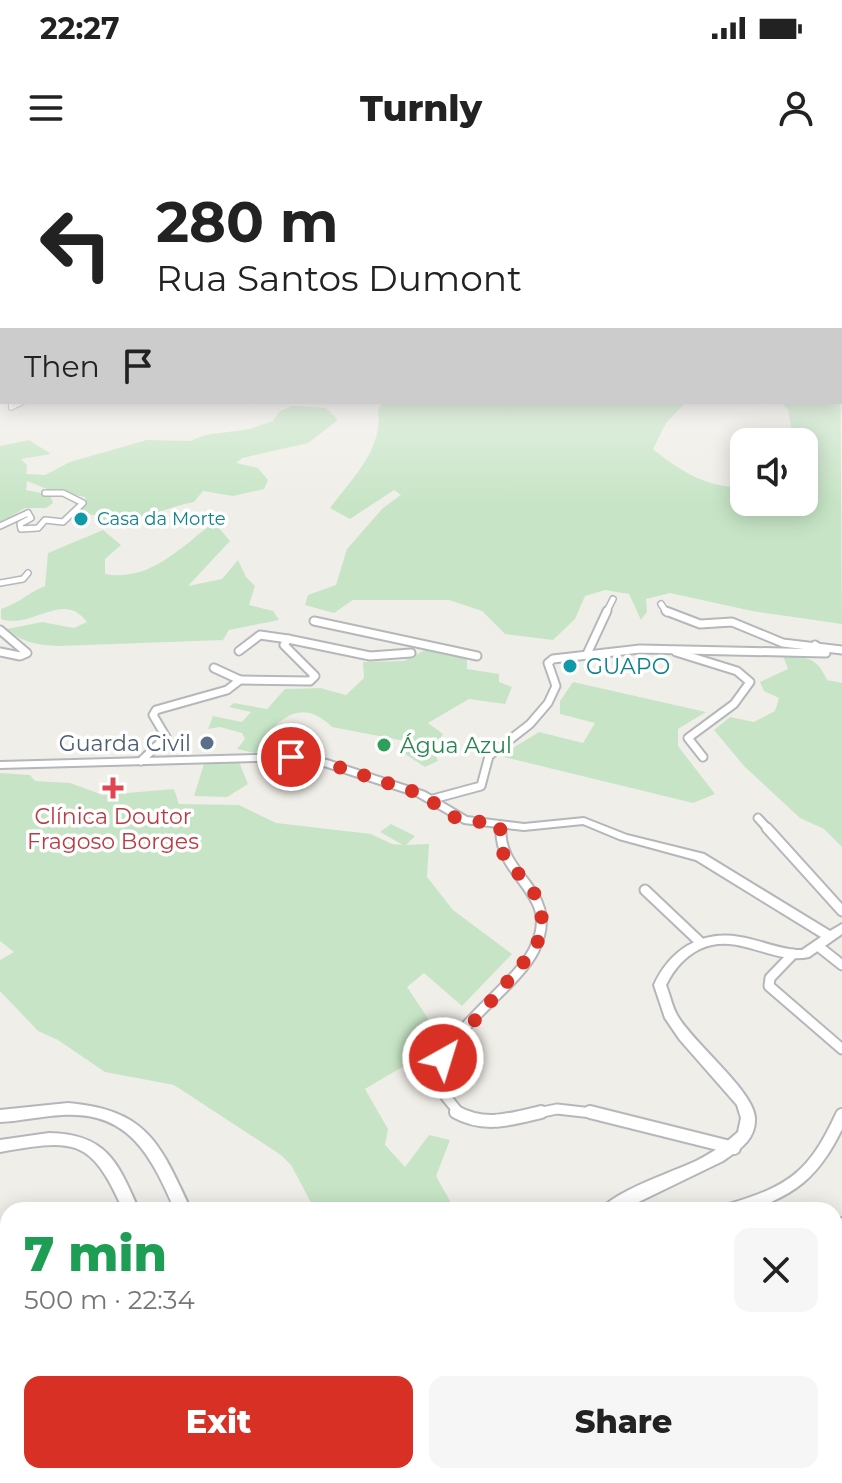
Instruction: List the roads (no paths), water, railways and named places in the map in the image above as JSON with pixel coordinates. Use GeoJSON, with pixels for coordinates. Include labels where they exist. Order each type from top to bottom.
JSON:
{"type":"FeatureCollection","features":[{"type":"Feature","properties":{"kind":"main road"},"geometry":{"type":"LineString","coordinates":[[0,765],[302,758],[433,799],[454,817],[501,826],[584,821],[623,837],[700,857],[836,932],[823,950],[805,954],[793,954],[737,940],[701,943],[674,961],[660,985],[662,997],[678,1026],[744,1103],[748,1118],[745,1135],[734,1148],[652,1185],[623,1202]]}},
{"type":"Feature","properties":{"kind":"main road"},"geometry":{"type":"LineString","coordinates":[[0,1116],[65,1109],[123,1119],[149,1142],[179,1202]]}},
{"type":"Feature","properties":{"kind":"main road"},"geometry":{"type":"LineString","coordinates":[[0,1146],[51,1138],[83,1142],[97,1148],[110,1162],[128,1202]]}},
{"type":"Feature","properties":{"kind":"street"},"geometry":{"type":"LineString","coordinates":[[0,526],[28,513],[31,518],[20,524],[21,529],[38,528],[45,520],[63,522],[83,503],[63,493],[45,493]]}},
{"type":"Feature","properties":{"kind":"street"},"geometry":{"type":"LineString","coordinates":[[0,583],[23,579],[28,573]]}},
{"type":"Feature","properties":{"kind":"street"},"geometry":{"type":"LineString","coordinates":[[587,654],[613,599]]}},
{"type":"Feature","properties":{"kind":"street"},"geometry":{"type":"LineString","coordinates":[[661,604],[664,612],[676,619],[706,625],[732,622],[767,639],[842,650]]}},
{"type":"Feature","properties":{"kind":"street"},"geometry":{"type":"LineString","coordinates":[[314,621],[477,656]]}},
{"type":"Feature","properties":{"kind":"street"},"geometry":{"type":"LineString","coordinates":[[0,630],[27,653],[20,656],[0,652]]}},
{"type":"Feature","properties":{"kind":"street"},"geometry":{"type":"LineString","coordinates":[[239,651],[260,635],[303,638],[357,654],[387,657],[411,653]]}},
{"type":"Feature","properties":{"kind":"street"},"geometry":{"type":"LineString","coordinates":[[387,657],[396,638]]}},
{"type":"Feature","properties":{"kind":"street"},"geometry":{"type":"LineString","coordinates":[[214,668],[240,680],[310,681],[315,676],[312,670],[284,645],[288,639]]}},
{"type":"Feature","properties":{"kind":"street"},"geometry":{"type":"LineString","coordinates":[[433,799],[481,786],[489,756],[517,737],[548,703],[556,686],[548,663],[564,655],[667,649],[826,653],[815,645]]}},
{"type":"Feature","properties":{"kind":"street"},"geometry":{"type":"LineString","coordinates":[[667,649],[737,671],[750,682],[734,704],[688,738],[703,757]]}},
{"type":"Feature","properties":{"kind":"street"},"geometry":{"type":"LineString","coordinates":[[141,761],[166,737],[153,715],[156,710],[227,690],[240,680]]}},
{"type":"Feature","properties":{"kind":"street"},"geometry":{"type":"LineString","coordinates":[[758,818],[842,911]]}},
{"type":"Feature","properties":{"kind":"street"},"geometry":{"type":"LineString","coordinates":[[501,826],[497,840],[500,852],[540,901],[542,931],[535,949],[518,971],[443,1058],[437,1083],[443,1098],[470,1118],[482,1121],[508,1122],[567,1108],[642,1122],[734,1148]]}},
{"type":"Feature","properties":{"kind":"street"},"geometry":{"type":"LineString","coordinates":[[645,890],[701,943]]}},
{"type":"Feature","properties":{"kind":"street"},"geometry":{"type":"LineString","coordinates":[[823,950],[842,965]]}},
{"type":"Feature","properties":{"kind":"street"},"geometry":{"type":"LineString","coordinates":[[793,954],[773,975],[769,986],[842,1049]]}},
{"type":"Feature","properties":{"kind":"street"},"geometry":{"type":"LineString","coordinates":[[756,1202],[781,1194],[792,1185],[835,1131],[842,1115]]}},
{"type":"Feature","properties":{"kind":"place","name":"Casa da Morte"},"geometry":{"type":"Point","coordinates":[81,519]}},
{"type":"Feature","properties":{"kind":"place","name":"GUAPO"},"geometry":{"type":"Point","coordinates":[570,666]}},
{"type":"Feature","properties":{"kind":"place","name":"Guarda Civil"},"geometry":{"type":"Point","coordinates":[207,743]}},
{"type":"Feature","properties":{"kind":"place","name":"Água Azul"},"geometry":{"type":"Point","coordinates":[384,745]}},
{"type":"Feature","properties":{"kind":"place","name":"Clínica Doutor Fragoso Borges"},"geometry":{"type":"Point","coordinates":[113,788]}}]}
